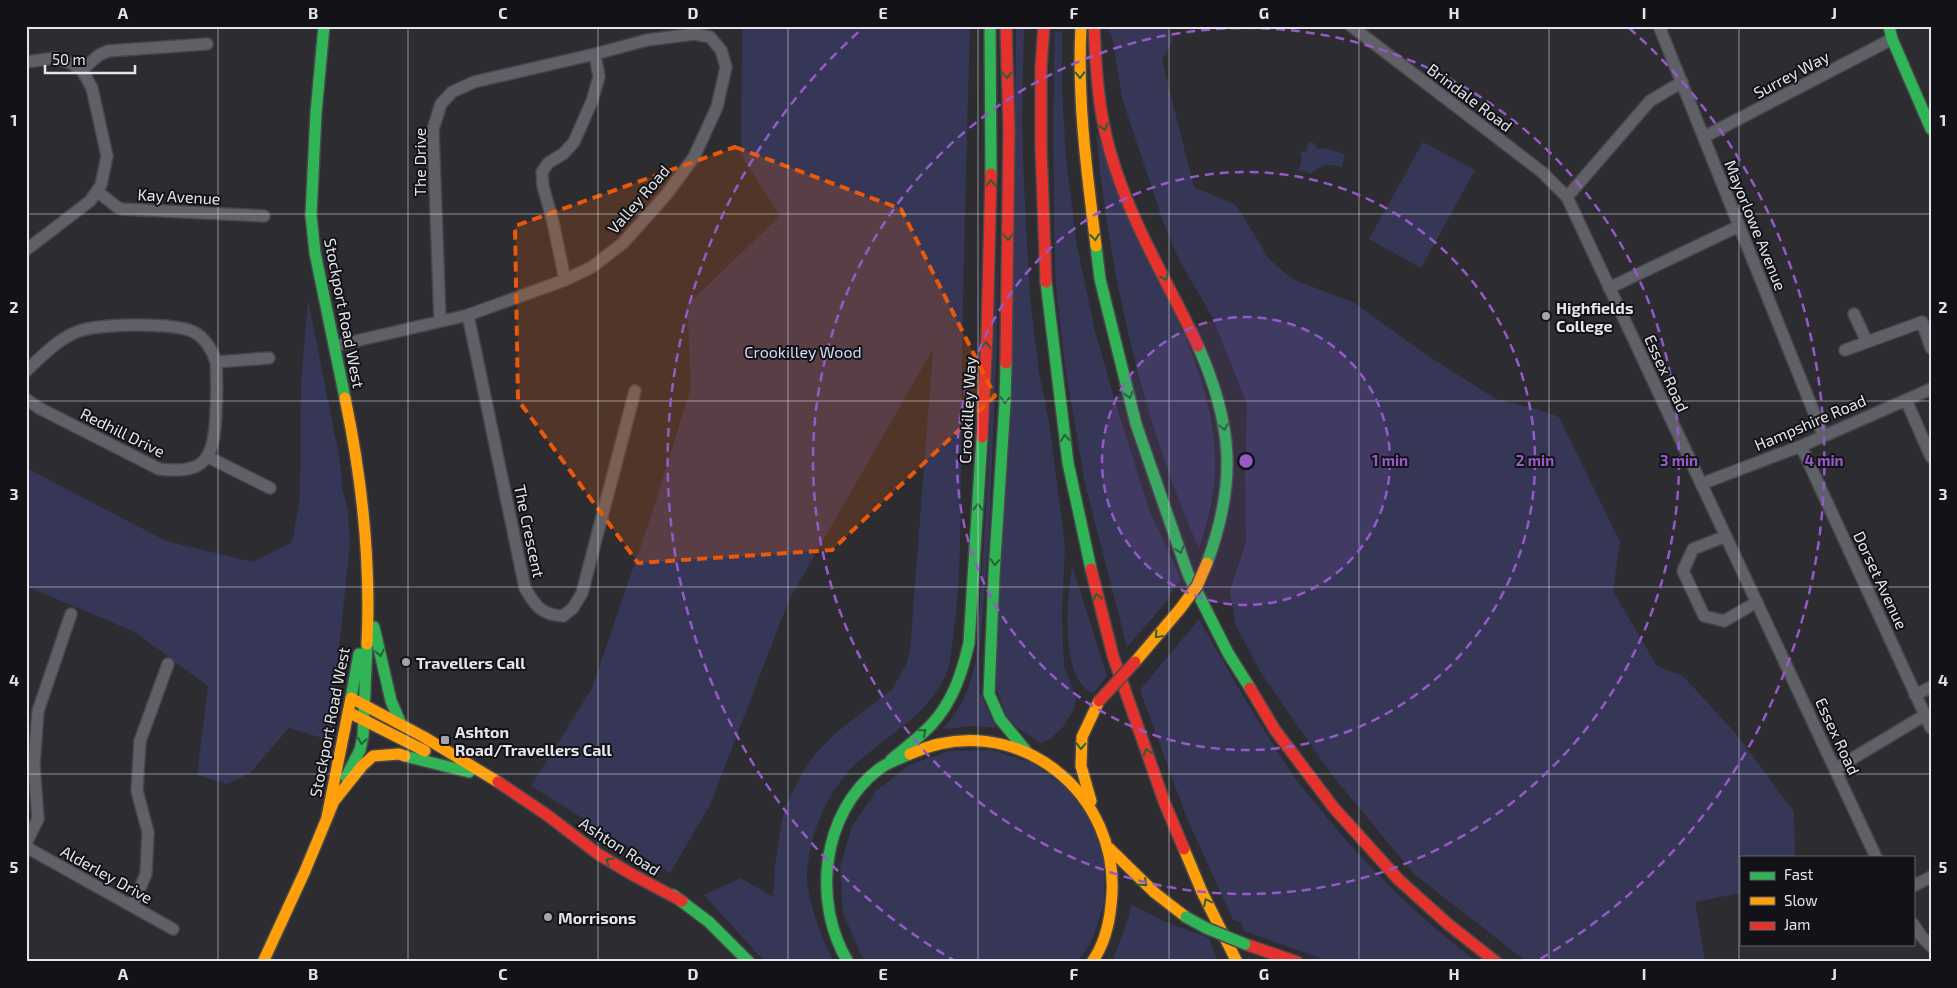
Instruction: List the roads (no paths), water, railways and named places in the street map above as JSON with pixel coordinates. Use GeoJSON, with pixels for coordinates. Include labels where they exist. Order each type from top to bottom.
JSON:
{"type":"FeatureCollection","features":[{"type":"Feature","properties":{"kind":"main road","name":"Stockport Road West"},"geometry":{"type":"LineString","coordinates":[[263,962],[306,871],[334,801],[360,750],[365,705],[369,605],[367,541],[349,416],[315,253],[311,215],[316,112],[324,26]]}},
{"type":"Feature","properties":{"kind":"main road","name":"Crookilley Way"},"geometry":{"type":"LineString","coordinates":[[848,962],[833,930],[826,905],[825,880],[827,861],[840,816],[867,781],[931,725],[943,711],[951,699],[963,671],[969,643],[990,263],[992,122],[990,26]]}},
{"type":"Feature","properties":{"kind":"main road"},"geometry":{"type":"LineString","coordinates":[[1006,26],[1009,130],[1006,402],[994,575],[989,694],[994,712],[1004,727],[1027,752]]}},
{"type":"Feature","properties":{"kind":"main road"},"geometry":{"type":"LineString","coordinates":[[1044,26],[1041,67],[1041,147],[1045,273],[1068,463],[1086,551],[1113,656],[1165,804],[1202,892],[1237,962]]}},
{"type":"Feature","properties":{"kind":"main road"},"geometry":{"type":"LineString","coordinates":[[1081,26],[1079,61],[1082,128],[1100,279],[1136,424],[1188,574],[1228,652],[1275,730],[1334,808],[1399,880],[1448,924],[1496,962]]}},
{"type":"Feature","properties":{"kind":"main road"},"geometry":{"type":"LineString","coordinates":[[1094,26],[1101,117],[1115,168],[1143,235],[1185,317],[1212,379],[1226,428],[1227,476],[1223,515],[1197,586],[1135,662],[1099,701],[1082,737],[1081,766],[1093,810],[1109,848],[1113,875],[1112,910],[1094,960]]}},
{"type":"Feature","properties":{"kind":"main road"},"geometry":{"type":"LineString","coordinates":[[1889,26],[1892,39],[1927,107],[1931,130]]}},
{"type":"Feature","properties":{"kind":"main road","name":"Stockport Road West"},"geometry":{"type":"LineString","coordinates":[[327,817],[369,605]]}},
{"type":"Feature","properties":{"kind":"main road","name":"Stockport Road West"},"geometry":{"type":"LineString","coordinates":[[369,605],[391,701],[401,724]]}},
{"type":"Feature","properties":{"kind":"main road","name":"Ashton Road"},"geometry":{"type":"LineString","coordinates":[[351,698],[401,724],[494,779],[619,868],[682,901],[709,922],[749,962]]}},
{"type":"Feature","properties":{"kind":"main road","name":"Ashton Road"},"geometry":{"type":"LineString","coordinates":[[348,712],[459,769]]}},
{"type":"Feature","properties":{"kind":"main road"},"geometry":{"type":"LineString","coordinates":[[886,764],[929,746],[956,741],[996,742],[1027,752],[1056,768],[1073,784],[1093,810]]}},
{"type":"Feature","properties":{"kind":"main road","name":"Ashton Road"},"geometry":{"type":"LineString","coordinates":[[334,801],[362,766],[373,756],[399,754],[494,779]]}},
{"type":"Feature","properties":{"kind":"main road"},"geometry":{"type":"LineString","coordinates":[[1109,848],[1142,882],[1170,907],[1186,917],[1206,928],[1245,944],[1297,962]]}},
{"type":"Feature","properties":{"kind":"street","name":"Brindale Road"},"geometry":{"type":"LineString","coordinates":[[1351,26],[1542,172],[1567,196]]}},
{"type":"Feature","properties":{"kind":"street","name":"Mayorlowe Avenue"},"geometry":{"type":"LineString","coordinates":[[1660,26],[1823,435]]}},
{"type":"Feature","properties":{"kind":"street","name":"The Drive"},"geometry":{"type":"LineString","coordinates":[[440,320],[433,129],[441,104],[452,92],[474,82],[647,40],[694,34],[710,37],[721,50]]}},
{"type":"Feature","properties":{"kind":"street","name":"Surrey Way"},"geometry":{"type":"LineString","coordinates":[[1704,137],[1892,39]]}},
{"type":"Feature","properties":{"kind":"street"},"geometry":{"type":"LineString","coordinates":[[82,70],[99,54],[108,51],[207,44]]}},
{"type":"Feature","properties":{"kind":"street","name":"Valley Road"},"geometry":{"type":"LineString","coordinates":[[440,320],[468,315],[565,280],[592,267],[623,243],[666,195],[694,157],[717,107],[726,67],[721,50]]}},
{"type":"Feature","properties":{"kind":"street"},"geometry":{"type":"LineString","coordinates":[[565,280],[553,222],[543,186],[542,172],[548,163],[564,154],[574,142],[592,101],[599,77],[595,54]]}},
{"type":"Feature","properties":{"kind":"street"},"geometry":{"type":"LineString","coordinates":[[26,62],[55,58],[71,63],[82,70],[92,88],[107,156],[104,176],[98,192],[90,201],[26,250]]}},
{"type":"Feature","properties":{"kind":"street"},"geometry":{"type":"LineString","coordinates":[[1567,196],[1650,101],[1682,82]]}},
{"type":"Feature","properties":{"kind":"street","name":"Kay Avenue"},"geometry":{"type":"LineString","coordinates":[[98,192],[122,209],[264,216]]}},
{"type":"Feature","properties":{"kind":"street","name":"Essex Road"},"geometry":{"type":"LineString","coordinates":[[1567,196],[1876,856]]}},
{"type":"Feature","properties":{"kind":"street"},"geometry":{"type":"LineString","coordinates":[[1609,288],[1739,226]]}},
{"type":"Feature","properties":{"kind":"street"},"geometry":{"type":"LineString","coordinates":[[1854,314],[1867,342]]}},
{"type":"Feature","properties":{"kind":"street","name":"The Crescent"},"geometry":{"type":"LineString","coordinates":[[468,315],[525,588],[534,604],[550,615],[563,616],[573,608],[582,593],[635,391]]}},
{"type":"Feature","properties":{"kind":"street"},"geometry":{"type":"LineString","coordinates":[[334,346],[440,320]]}},
{"type":"Feature","properties":{"kind":"street"},"geometry":{"type":"LineString","coordinates":[[1845,350],[1922,322],[1931,348]]}},
{"type":"Feature","properties":{"kind":"street"},"geometry":{"type":"LineString","coordinates":[[26,371],[43,355],[72,334],[87,328],[107,326],[176,327],[195,333],[208,344],[216,362],[215,437],[208,457],[270,488]]}},
{"type":"Feature","properties":{"kind":"street"},"geometry":{"type":"LineString","coordinates":[[216,362],[269,358]]}},
{"type":"Feature","properties":{"kind":"street","name":"Hampshire Road"},"geometry":{"type":"LineString","coordinates":[[1701,484],[1801,446],[1931,389]]}},
{"type":"Feature","properties":{"kind":"street","name":"Redhill Drive"},"geometry":{"type":"LineString","coordinates":[[26,399],[39,408],[159,469],[178,471],[188,469],[199,465],[208,457]]}},
{"type":"Feature","properties":{"kind":"street"},"geometry":{"type":"LineString","coordinates":[[1906,400],[1931,457]]}},
{"type":"Feature","properties":{"kind":"street","name":"Dorset Avenue"},"geometry":{"type":"LineString","coordinates":[[1801,446],[1931,728]]}},
{"type":"Feature","properties":{"kind":"street"},"geometry":{"type":"LineString","coordinates":[[1726,536],[1693,549],[1682,571],[1704,616],[1724,621],[1757,602]]}},
{"type":"Feature","properties":{"kind":"street"},"geometry":{"type":"LineString","coordinates":[[26,845],[38,819],[34,765],[38,711],[71,614]]}},
{"type":"Feature","properties":{"kind":"street"},"geometry":{"type":"LineString","coordinates":[[132,906],[146,874],[148,832],[138,791],[140,741],[168,664]]}},
{"type":"Feature","properties":{"kind":"street"},"geometry":{"type":"LineString","coordinates":[[1915,694],[1931,687]]}},
{"type":"Feature","properties":{"kind":"street"},"geometry":{"type":"LineString","coordinates":[[1835,769],[1925,715]]}},
{"type":"Feature","properties":{"kind":"street","name":"Alderley Drive"},"geometry":{"type":"LineString","coordinates":[[26,845],[172,929]]}},
{"type":"Feature","properties":{"kind":"street"},"geometry":{"type":"LineString","coordinates":[[1914,886],[1931,877]]}},
{"type":"Feature","properties":{"kind":"street"},"geometry":{"type":"LineString","coordinates":[[1914,925],[1931,946]]}},
{"type":"Feature","properties":{"kind":"place","name":"Highfields College"},"geometry":{"type":"Point","coordinates":[1546,316]}},
{"type":"Feature","properties":{"kind":"place","name":"Travellers Call"},"geometry":{"type":"Point","coordinates":[406,662]}},
{"type":"Feature","properties":{"kind":"place","name":"Ashton Road/Travellers Call"},"geometry":{"type":"Point","coordinates":[445,740]}},
{"type":"Feature","properties":{"kind":"place","name":"Morrisons"},"geometry":{"type":"Point","coordinates":[548,917]}},
{"type":"Feature","properties":{"kind":"park label","name":"Crookilley Wood"},"geometry":{"type":"Point","coordinates":[803,351]}}]}
